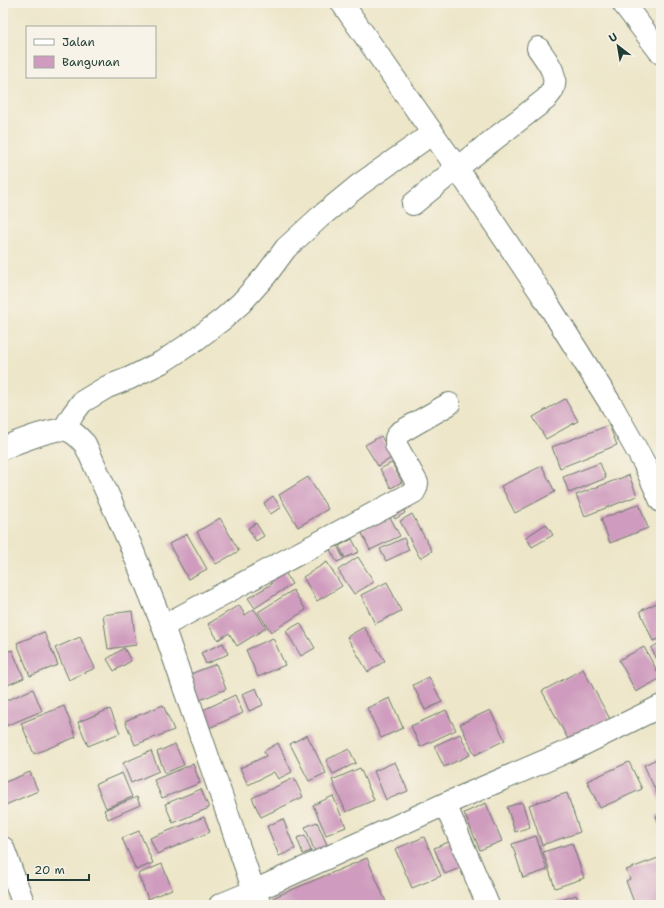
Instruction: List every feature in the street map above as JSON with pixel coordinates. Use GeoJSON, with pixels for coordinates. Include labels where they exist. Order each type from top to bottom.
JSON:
{"type":"FeatureCollection","features":[{"type":"Feature","properties":{"kind":"street"},"geometry":{"type":"LineString","coordinates":[[342,3],[433,133],[543,296],[612,406],[644,463],[661,501]]}},
{"type":"Feature","properties":{"kind":"street"},"geometry":{"type":"LineString","coordinates":[[624,3],[661,54]]}},
{"type":"Feature","properties":{"kind":"street"},"geometry":{"type":"LineString","coordinates":[[413,204],[546,99],[552,91],[555,81],[551,68],[538,48]]}},
{"type":"Feature","properties":{"kind":"street"},"geometry":{"type":"LineString","coordinates":[[64,429],[82,402],[108,387],[162,362],[223,320],[241,303],[266,275],[286,248],[320,217],[359,185],[433,133]]}},
{"type":"Feature","properties":{"kind":"street"},"geometry":{"type":"LineString","coordinates":[[163,626],[414,492],[416,483],[396,445],[396,438],[399,433],[449,404]]}},
{"type":"Feature","properties":{"kind":"street"},"geometry":{"type":"LineString","coordinates":[[3,448],[54,430],[64,429],[77,435],[85,444],[130,544],[163,626],[257,898]]}},
{"type":"Feature","properties":{"kind":"street"},"geometry":{"type":"LineString","coordinates":[[220,905],[257,898],[445,804],[582,745],[661,706]]}},
{"type":"Feature","properties":{"kind":"street"},"geometry":{"type":"LineString","coordinates":[[445,804],[488,905]]}},
{"type":"Feature","properties":{"kind":"street"},"geometry":{"type":"LineString","coordinates":[[3,848],[24,905]]}},
{"type":"Feature","properties":{"kind":"building"},"geometry":{"type":"Polygon","coordinates":[[[565,399],[578,421],[546,439],[533,417],[565,399]]]}},
{"type":"Feature","properties":{"kind":"building"},"geometry":{"type":"Polygon","coordinates":[[[609,425],[617,445],[560,468],[552,447],[609,425]]]}},
{"type":"Feature","properties":{"kind":"building"},"geometry":{"type":"Polygon","coordinates":[[[381,436],[393,457],[378,466],[365,445],[381,436]]]}},
{"type":"Feature","properties":{"kind":"building"},"geometry":{"type":"Polygon","coordinates":[[[392,463],[402,482],[391,488],[380,469],[392,463]]]}},
{"type":"Feature","properties":{"kind":"building"},"geometry":{"type":"Polygon","coordinates":[[[600,463],[606,478],[569,493],[563,477],[600,463]]]}},
{"type":"Feature","properties":{"kind":"building"},"geometry":{"type":"Polygon","coordinates":[[[542,466],[555,492],[515,513],[501,486],[542,466]]]}},
{"type":"Feature","properties":{"kind":"building"},"geometry":{"type":"Polygon","coordinates":[[[629,475],[637,496],[585,516],[576,495],[629,475]]]}},
{"type":"Feature","properties":{"kind":"building"},"geometry":{"type":"Polygon","coordinates":[[[308,477],[328,509],[298,527],[279,495],[308,477]]]}},
{"type":"Feature","properties":{"kind":"building"},"geometry":{"type":"Polygon","coordinates":[[[273,496],[281,508],[270,514],[264,503],[273,496]]]}},
{"type":"Feature","properties":{"kind":"building"},"geometry":{"type":"Polygon","coordinates":[[[401,504],[405,513],[395,519],[390,510],[401,504]]]}},
{"type":"Feature","properties":{"kind":"building"},"geometry":{"type":"Polygon","coordinates":[[[639,504],[648,528],[610,543],[601,519],[639,504]]]}},
{"type":"Feature","properties":{"kind":"building"},"geometry":{"type":"Polygon","coordinates":[[[412,514],[432,551],[420,558],[400,521],[412,514]]]}},
{"type":"Feature","properties":{"kind":"building"},"geometry":{"type":"Polygon","coordinates":[[[390,517],[400,536],[370,550],[361,531],[390,517]]]}},
{"type":"Feature","properties":{"kind":"building"},"geometry":{"type":"Polygon","coordinates":[[[220,518],[239,551],[216,564],[197,532],[220,518]]]}},
{"type":"Feature","properties":{"kind":"building"},"geometry":{"type":"Polygon","coordinates":[[[256,523],[264,536],[256,541],[248,528],[256,523]]]}},
{"type":"Feature","properties":{"kind":"building"},"geometry":{"type":"Polygon","coordinates":[[[546,524],[553,535],[532,547],[526,537],[546,524]]]}},
{"type":"Feature","properties":{"kind":"building"},"geometry":{"type":"Polygon","coordinates":[[[187,534],[207,569],[188,579],[169,544],[187,534]]]}},
{"type":"Feature","properties":{"kind":"building"},"geometry":{"type":"Polygon","coordinates":[[[404,538],[409,550],[386,561],[380,549],[404,538]]]}},
{"type":"Feature","properties":{"kind":"building"},"geometry":{"type":"Polygon","coordinates":[[[352,539],[359,552],[345,558],[339,546],[352,539]]]}},
{"type":"Feature","properties":{"kind":"building"},"geometry":{"type":"Polygon","coordinates":[[[336,544],[344,559],[337,562],[329,548],[336,544]]]}},
{"type":"Feature","properties":{"kind":"building"},"geometry":{"type":"Polygon","coordinates":[[[358,557],[374,582],[354,594],[338,570],[358,557]]]}},
{"type":"Feature","properties":{"kind":"building"},"geometry":{"type":"Polygon","coordinates":[[[327,562],[342,586],[317,601],[303,577],[327,562]]]}},
{"type":"Feature","properties":{"kind":"building"},"geometry":{"type":"Polygon","coordinates":[[[283,569],[292,584],[255,608],[248,598],[272,584],[269,579],[283,569]]]}},
{"type":"Feature","properties":{"kind":"building"},"geometry":{"type":"Polygon","coordinates":[[[387,582],[401,611],[375,624],[361,595],[387,582]]]}},
{"type":"Feature","properties":{"kind":"building"},"geometry":{"type":"Polygon","coordinates":[[[293,590],[306,610],[271,632],[258,612],[293,590]]]}},
{"type":"Feature","properties":{"kind":"building"},"geometry":{"type":"Polygon","coordinates":[[[661,601],[661,638],[653,641],[640,611],[661,601]]]}},
{"type":"Feature","properties":{"kind":"building"},"geometry":{"type":"Polygon","coordinates":[[[239,605],[245,615],[254,609],[266,628],[237,646],[229,633],[218,640],[208,624],[239,605]]]}},
{"type":"Feature","properties":{"kind":"building"},"geometry":{"type":"Polygon","coordinates":[[[132,611],[136,645],[108,649],[103,615],[132,611]]]}},
{"type":"Feature","properties":{"kind":"building"},"geometry":{"type":"Polygon","coordinates":[[[300,623],[315,648],[301,656],[286,631],[300,623]]]}},
{"type":"Feature","properties":{"kind":"building"},"geometry":{"type":"Polygon","coordinates":[[[364,627],[385,661],[368,672],[347,637],[364,627]]]}},
{"type":"Feature","properties":{"kind":"building"},"geometry":{"type":"Polygon","coordinates":[[[44,632],[58,665],[30,676],[17,643],[44,632]]]}},
{"type":"Feature","properties":{"kind":"building"},"geometry":{"type":"Polygon","coordinates":[[[80,637],[95,668],[69,680],[55,648],[80,637]]]}},
{"type":"Feature","properties":{"kind":"building"},"geometry":{"type":"Polygon","coordinates":[[[273,638],[285,665],[258,677],[246,650],[273,638]]]}},
{"type":"Feature","properties":{"kind":"building"},"geometry":{"type":"Polygon","coordinates":[[[661,642],[661,666],[651,648],[661,642]]]}},
{"type":"Feature","properties":{"kind":"building"},"geometry":{"type":"Polygon","coordinates":[[[223,643],[228,654],[206,664],[201,653],[223,643]]]}},
{"type":"Feature","properties":{"kind":"building"},"geometry":{"type":"Polygon","coordinates":[[[644,647],[661,678],[636,692],[619,660],[644,647]]]}},
{"type":"Feature","properties":{"kind":"building"},"geometry":{"type":"Polygon","coordinates":[[[124,648],[131,661],[114,671],[107,659],[124,648]]]}},
{"type":"Feature","properties":{"kind":"building"},"geometry":{"type":"Polygon","coordinates":[[[12,650],[24,678],[3,687],[3,653],[12,650]]]}},
{"type":"Feature","properties":{"kind":"building"},"geometry":{"type":"Polygon","coordinates":[[[216,664],[226,689],[193,703],[183,677],[216,664]]]}},
{"type":"Feature","properties":{"kind":"building"},"geometry":{"type":"Polygon","coordinates":[[[583,669],[610,719],[569,741],[542,691],[583,669]]]}},
{"type":"Feature","properties":{"kind":"building"},"geometry":{"type":"Polygon","coordinates":[[[429,677],[442,702],[425,710],[413,685],[429,677]]]}},
{"type":"Feature","properties":{"kind":"building"},"geometry":{"type":"Polygon","coordinates":[[[256,688],[263,705],[249,711],[242,694],[256,688]]]}},
{"type":"Feature","properties":{"kind":"building"},"geometry":{"type":"Polygon","coordinates":[[[33,689],[42,711],[3,727],[3,702],[33,689]]]}},
{"type":"Feature","properties":{"kind":"building"},"geometry":{"type":"Polygon","coordinates":[[[235,695],[243,713],[209,728],[201,711],[235,695]]]}},
{"type":"Feature","properties":{"kind":"building"},"geometry":{"type":"Polygon","coordinates":[[[390,698],[403,728],[381,738],[367,708],[390,698]]]}},
{"type":"Feature","properties":{"kind":"building"},"geometry":{"type":"Polygon","coordinates":[[[163,705],[174,730],[135,745],[125,721],[163,705]]]}},
{"type":"Feature","properties":{"kind":"building"},"geometry":{"type":"Polygon","coordinates":[[[64,706],[76,737],[34,754],[21,723],[64,706]]]}},
{"type":"Feature","properties":{"kind":"building"},"geometry":{"type":"Polygon","coordinates":[[[110,709],[120,733],[88,746],[78,722],[110,709]]]}},
{"type":"Feature","properties":{"kind":"building"},"geometry":{"type":"Polygon","coordinates":[[[446,710],[456,730],[420,747],[411,726],[446,710]]]}},
{"type":"Feature","properties":{"kind":"building"},"geometry":{"type":"Polygon","coordinates":[[[490,710],[505,740],[475,755],[460,724],[490,710]]]}},
{"type":"Feature","properties":{"kind":"building"},"geometry":{"type":"Polygon","coordinates":[[[460,734],[470,755],[444,767],[434,746],[460,734]]]}},
{"type":"Feature","properties":{"kind":"building"},"geometry":{"type":"Polygon","coordinates":[[[307,735],[326,773],[309,781],[290,744],[307,735]]]}},
{"type":"Feature","properties":{"kind":"building"},"geometry":{"type":"Polygon","coordinates":[[[278,743],[292,772],[278,779],[274,772],[248,785],[240,768],[266,756],[264,751],[278,743]]]}},
{"type":"Feature","properties":{"kind":"building"},"geometry":{"type":"Polygon","coordinates":[[[175,744],[184,765],[165,773],[157,752],[175,744]]]}},
{"type":"Feature","properties":{"kind":"building"},"geometry":{"type":"Polygon","coordinates":[[[349,749],[356,763],[333,774],[326,760],[349,749]]]}},
{"type":"Feature","properties":{"kind":"building"},"geometry":{"type":"Polygon","coordinates":[[[151,751],[159,771],[131,783],[123,763],[151,751]]]}},
{"type":"Feature","properties":{"kind":"building"},"geometry":{"type":"Polygon","coordinates":[[[661,757],[661,803],[644,765],[661,757]]]}},
{"type":"Feature","properties":{"kind":"building"},"geometry":{"type":"Polygon","coordinates":[[[395,762],[408,791],[386,800],[374,771],[395,762]]]}},
{"type":"Feature","properties":{"kind":"building"},"geometry":{"type":"Polygon","coordinates":[[[629,762],[642,789],[600,808],[587,781],[629,762]]]}},
{"type":"Feature","properties":{"kind":"building"},"geometry":{"type":"Polygon","coordinates":[[[193,764],[200,783],[162,798],[154,780],[193,764]]]}},
{"type":"Feature","properties":{"kind":"building"},"geometry":{"type":"Polygon","coordinates":[[[360,768],[374,800],[346,812],[332,780],[360,768]]]}},
{"type":"Feature","properties":{"kind":"building"},"geometry":{"type":"Polygon","coordinates":[[[30,772],[38,791],[3,806],[3,783],[30,772]]]}},
{"type":"Feature","properties":{"kind":"building"},"geometry":{"type":"Polygon","coordinates":[[[122,773],[132,797],[106,808],[96,784],[122,773]]]}},
{"type":"Feature","properties":{"kind":"building"},"geometry":{"type":"Polygon","coordinates":[[[294,778],[303,797],[261,817],[252,798],[294,778]]]}},
{"type":"Feature","properties":{"kind":"building"},"geometry":{"type":"Polygon","coordinates":[[[201,789],[209,808],[173,823],[165,804],[201,789]]]}},
{"type":"Feature","properties":{"kind":"building"},"geometry":{"type":"Polygon","coordinates":[[[567,793],[580,832],[542,845],[529,805],[567,793]]]}},
{"type":"Feature","properties":{"kind":"building"},"geometry":{"type":"Polygon","coordinates":[[[333,796],[346,827],[326,835],[313,805],[333,796]]]}},
{"type":"Feature","properties":{"kind":"building"},"geometry":{"type":"Polygon","coordinates":[[[137,797],[140,805],[108,819],[104,810],[137,797]]]}},
{"type":"Feature","properties":{"kind":"building"},"geometry":{"type":"Polygon","coordinates":[[[522,802],[530,827],[515,832],[507,807],[522,802]]]}},
{"type":"Feature","properties":{"kind":"building"},"geometry":{"type":"Polygon","coordinates":[[[486,803],[502,841],[480,850],[464,813],[486,803]]]}},
{"type":"Feature","properties":{"kind":"building"},"geometry":{"type":"Polygon","coordinates":[[[661,814],[661,829],[656,816],[661,814]]]}},
{"type":"Feature","properties":{"kind":"building"},"geometry":{"type":"Polygon","coordinates":[[[204,817],[210,832],[157,854],[150,838],[204,817]]]}},
{"type":"Feature","properties":{"kind":"building"},"geometry":{"type":"Polygon","coordinates":[[[283,819],[295,849],[279,856],[267,826],[283,819]]]}},
{"type":"Feature","properties":{"kind":"building"},"geometry":{"type":"Polygon","coordinates":[[[317,822],[328,847],[315,852],[305,827],[317,822]]]}},
{"type":"Feature","properties":{"kind":"building"},"geometry":{"type":"Polygon","coordinates":[[[139,831],[153,863],[136,870],[122,838],[139,831]]]}},
{"type":"Feature","properties":{"kind":"building"},"geometry":{"type":"Polygon","coordinates":[[[305,835],[311,851],[303,854],[297,838],[305,835]]]}},
{"type":"Feature","properties":{"kind":"building"},"geometry":{"type":"Polygon","coordinates":[[[536,836],[547,870],[523,878],[512,844],[536,836]]]}},
{"type":"Feature","properties":{"kind":"building"},"geometry":{"type":"Polygon","coordinates":[[[424,837],[441,876],[412,888],[395,849],[424,837]]]}},
{"type":"Feature","properties":{"kind":"building"},"geometry":{"type":"Polygon","coordinates":[[[451,841],[462,867],[445,874],[434,848],[451,841]]]}},
{"type":"Feature","properties":{"kind":"building"},"geometry":{"type":"Polygon","coordinates":[[[572,843],[584,878],[555,888],[543,852],[572,843]]]}},
{"type":"Feature","properties":{"kind":"building"},"geometry":{"type":"Polygon","coordinates":[[[661,857],[661,904],[635,905],[626,881],[630,879],[626,870],[661,857]]]}},
{"type":"Feature","properties":{"kind":"building"},"geometry":{"type":"Polygon","coordinates":[[[367,858],[387,904],[385,905],[273,905],[270,899],[367,858]]]}},
{"type":"Feature","properties":{"kind":"building"},"geometry":{"type":"Polygon","coordinates":[[[162,864],[172,889],[148,899],[138,874],[162,864]]]}},
{"type":"Feature","properties":{"kind":"building"},"geometry":{"type":"Polygon","coordinates":[[[576,895],[580,905],[553,905],[552,903],[576,895]]]}}]}
